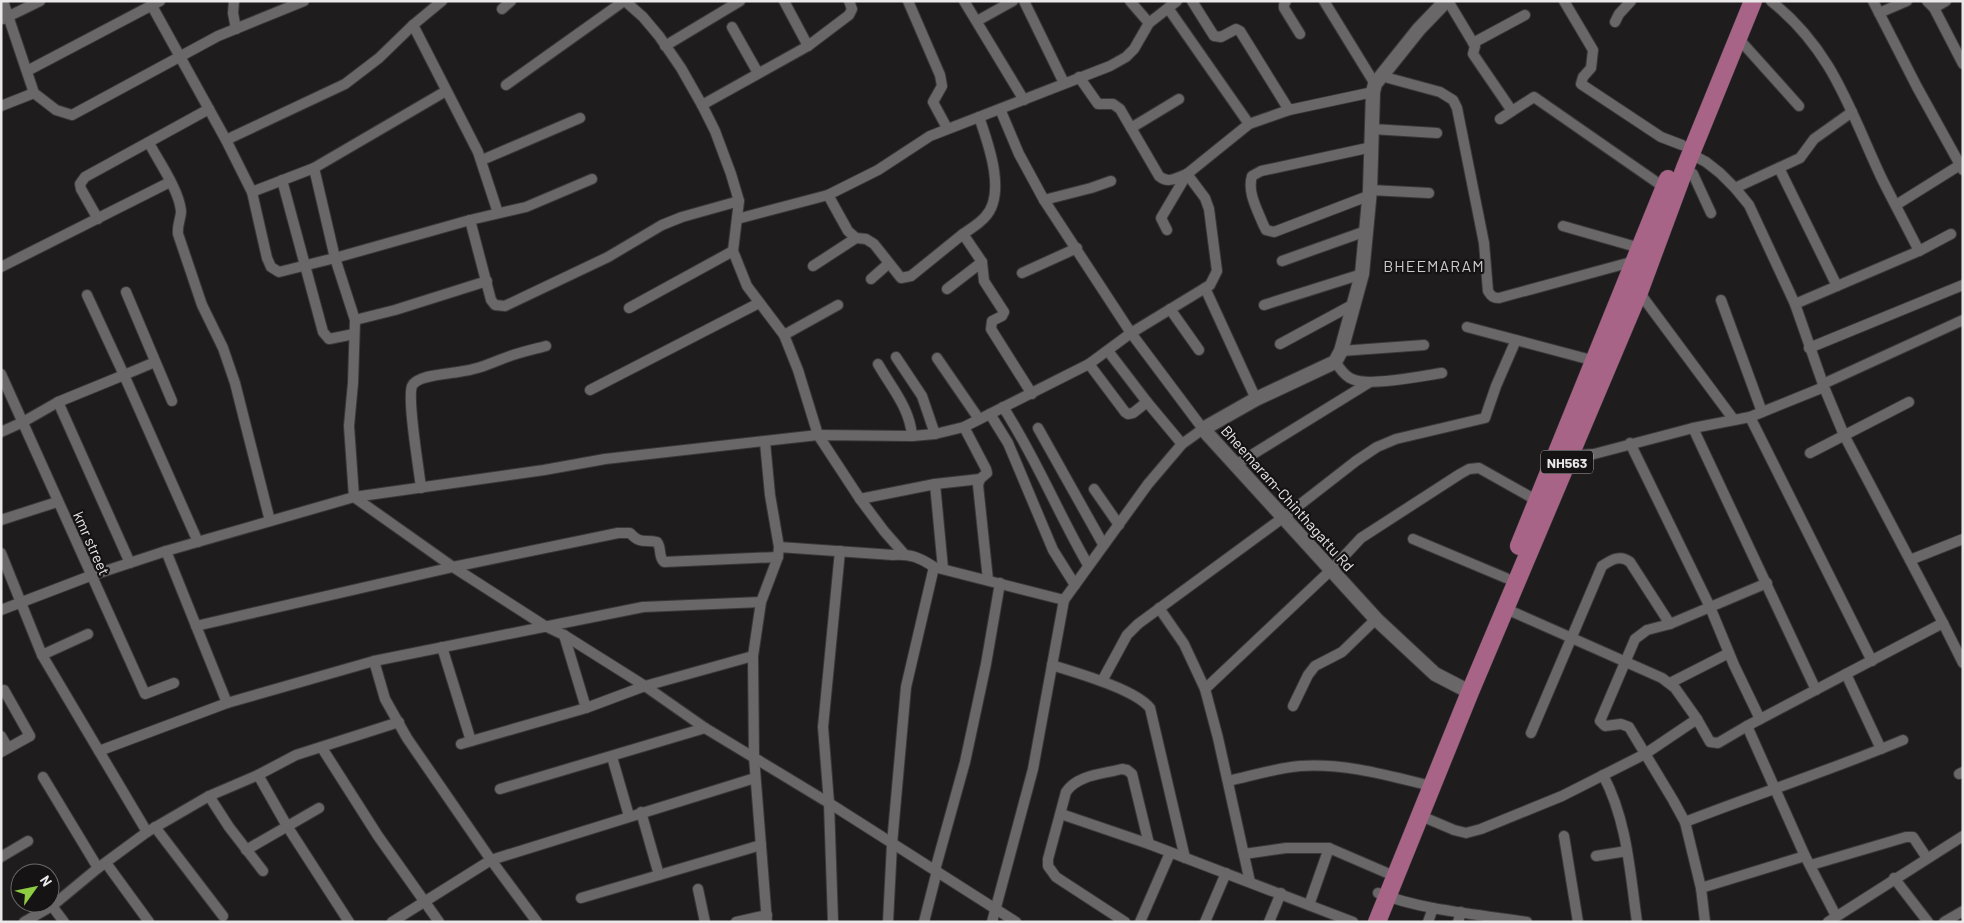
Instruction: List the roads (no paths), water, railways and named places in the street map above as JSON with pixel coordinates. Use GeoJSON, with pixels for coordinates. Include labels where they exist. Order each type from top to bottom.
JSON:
{"type":"FeatureCollection","features":[{"type":"Feature","properties":{"kind":"highway","name":"NH563"},"geometry":{"type":"LineString","coordinates":[[1377,922],[1387,873],[1536,500],[1563,455],[1638,292],[1741,1]]}},
{"type":"Feature","properties":{"kind":"highway","name":"NH563"},"geometry":{"type":"LineString","coordinates":[[1366,922],[1383,895],[1420,816],[1504,608],[1563,455],[1595,361],[1665,188],[1686,156],[1753,1]]}},
{"type":"Feature","properties":{"kind":"street"},"geometry":{"type":"LineString","coordinates":[[3,1],[4,18],[27,71],[34,93],[56,110],[72,115],[218,36],[304,1]]}},
{"type":"Feature","properties":{"kind":"street"},"geometry":{"type":"LineString","coordinates":[[4,18],[40,1]]}},
{"type":"Feature","properties":{"kind":"street"},"geometry":{"type":"LineString","coordinates":[[234,1],[233,13],[236,29]]}},
{"type":"Feature","properties":{"kind":"street"},"geometry":{"type":"LineString","coordinates":[[226,140],[345,84],[379,58],[413,25],[442,1]]}},
{"type":"Feature","properties":{"kind":"street"},"geometry":{"type":"LineString","coordinates":[[502,9],[511,1]]}},
{"type":"Feature","properties":{"kind":"street"},"geometry":{"type":"LineString","coordinates":[[506,85],[624,1],[643,18],[666,46],[702,105],[731,174],[739,201],[733,251],[747,286],[784,335],[798,370],[818,435],[860,499],[905,555]]}},
{"type":"Feature","properties":{"kind":"street"},"geometry":{"type":"LineString","coordinates":[[666,46],[740,1]]}},
{"type":"Feature","properties":{"kind":"street"},"geometry":{"type":"LineString","coordinates":[[784,1],[808,46]]}},
{"type":"Feature","properties":{"kind":"street"},"geometry":{"type":"LineString","coordinates":[[702,105],[808,46],[849,15],[852,9],[849,1]]}},
{"type":"Feature","properties":{"kind":"street"},"geometry":{"type":"LineString","coordinates":[[908,1],[940,75],[942,86],[933,102],[947,128]]}},
{"type":"Feature","properties":{"kind":"street"},"geometry":{"type":"LineString","coordinates":[[964,1],[1024,100]]}},
{"type":"Feature","properties":{"kind":"street"},"geometry":{"type":"LineString","coordinates":[[976,21],[1013,1]]}},
{"type":"Feature","properties":{"kind":"street"},"geometry":{"type":"LineString","coordinates":[[1024,1],[1064,83]]}},
{"type":"Feature","properties":{"kind":"street"},"geometry":{"type":"LineString","coordinates":[[1130,1],[1150,23]]}},
{"type":"Feature","properties":{"kind":"street"},"geometry":{"type":"LineString","coordinates":[[737,219],[828,195],[878,170],[930,136],[947,128],[1110,66],[1126,57],[1134,49],[1150,23],[1177,1]]}},
{"type":"Feature","properties":{"kind":"street"},"geometry":{"type":"LineString","coordinates":[[1192,1],[1214,36],[1221,37],[1236,29],[1240,31],[1289,110]]}},
{"type":"Feature","properties":{"kind":"street"},"geometry":{"type":"LineString","coordinates":[[1286,1],[1284,8],[1300,34]]}},
{"type":"Feature","properties":{"kind":"street"},"geometry":{"type":"LineString","coordinates":[[1324,1],[1376,84]]}},
{"type":"Feature","properties":{"kind":"street"},"geometry":{"type":"LineString","coordinates":[[1442,373],[1370,382],[1351,379],[1344,374],[1338,357],[1362,274],[1376,84],[1419,29],[1447,1],[1475,46],[1473,54],[1512,111]]}},
{"type":"Feature","properties":{"kind":"street"},"geometry":{"type":"LineString","coordinates":[[1564,1],[1593,50],[1591,68],[1583,77],[1581,84],[1686,156],[1706,162],[1735,188],[1749,205],[1795,304],[1809,348],[1844,435],[1963,663]]}},
{"type":"Feature","properties":{"kind":"street"},"geometry":{"type":"LineString","coordinates":[[1615,22],[1619,14],[1631,1]]}},
{"type":"Feature","properties":{"kind":"street"},"geometry":{"type":"LineString","coordinates":[[1771,1],[1811,40],[1838,82],[1883,181],[1919,251]]}},
{"type":"Feature","properties":{"kind":"street"},"geometry":{"type":"LineString","coordinates":[[1873,1],[1917,88],[1962,167],[1896,205]]}},
{"type":"Feature","properties":{"kind":"street"},"geometry":{"type":"LineString","coordinates":[[1879,13],[1907,1]]}},
{"type":"Feature","properties":{"kind":"street"},"geometry":{"type":"LineString","coordinates":[[1946,1],[1931,4],[1963,64]]}},
{"type":"Feature","properties":{"kind":"street"},"geometry":{"type":"LineString","coordinates":[[27,71],[156,3],[179,57],[226,140],[252,192],[267,258],[271,267],[279,272],[470,220],[526,207],[592,179]]}},
{"type":"Feature","properties":{"kind":"street"},"geometry":{"type":"LineString","coordinates":[[1168,8],[1249,124]]}},
{"type":"Feature","properties":{"kind":"street"},"geometry":{"type":"LineString","coordinates":[[1473,43],[1524,15]]}},
{"type":"Feature","properties":{"kind":"street"},"geometry":{"type":"LineString","coordinates":[[413,25],[482,160],[498,214]]}},
{"type":"Feature","properties":{"kind":"street"},"geometry":{"type":"LineString","coordinates":[[732,27],[758,73]]}},
{"type":"Feature","properties":{"kind":"street"},"geometry":{"type":"LineString","coordinates":[[1738,38],[1799,106]]}},
{"type":"Feature","properties":{"kind":"street"},"geometry":{"type":"LineString","coordinates":[[1079,77],[1095,101],[1101,105],[1116,106],[1120,109],[1155,172],[1163,179],[1170,181],[1186,174],[1249,124],[1289,110],[1376,84],[1440,92],[1453,100],[1457,108],[1484,243],[1488,291],[1490,295],[1494,298],[1499,298],[1638,255]]}},
{"type":"Feature","properties":{"kind":"street"},"geometry":{"type":"LineString","coordinates":[[252,192],[314,168],[446,91]]}},
{"type":"Feature","properties":{"kind":"street"},"geometry":{"type":"LineString","coordinates":[[1,106],[34,93]]}},
{"type":"Feature","properties":{"kind":"street"},"geometry":{"type":"LineString","coordinates":[[1500,119],[1534,96],[1665,188]]}},
{"type":"Feature","properties":{"kind":"street"},"geometry":{"type":"LineString","coordinates":[[1131,128],[1179,99]]}},
{"type":"Feature","properties":{"kind":"street"},"geometry":{"type":"LineString","coordinates":[[98,219],[81,189],[82,180],[209,109]]}},
{"type":"Feature","properties":{"kind":"street"},"geometry":{"type":"LineString","coordinates":[[992,922],[1034,769],[1064,600],[1148,484],[1182,444],[1203,429],[1131,334],[1077,248],[1044,200],[1019,154],[1000,109]]}},
{"type":"Feature","properties":{"kind":"street"},"geometry":{"type":"LineString","coordinates":[[1735,188],[1800,158],[1814,139],[1852,112]]}},
{"type":"Feature","properties":{"kind":"street"},"geometry":{"type":"LineString","coordinates":[[813,266],[856,238],[866,239],[874,244],[901,278],[906,278],[984,218],[992,206],[995,178],[988,143],[979,117]]}},
{"type":"Feature","properties":{"kind":"street"},"geometry":{"type":"LineString","coordinates":[[482,160],[580,118]]}},
{"type":"Feature","properties":{"kind":"street"},"geometry":{"type":"LineString","coordinates":[[1372,129],[1437,133]]}},
{"type":"Feature","properties":{"kind":"street"},"geometry":{"type":"LineString","coordinates":[[149,143],[179,202],[181,213],[177,225],[178,234],[202,305],[223,348],[235,383],[270,521]]}},
{"type":"Feature","properties":{"kind":"street"},"geometry":{"type":"LineString","coordinates":[[1372,147],[1260,171],[1252,176],[1250,190],[1266,230],[1274,232],[1369,193],[1429,193]]}},
{"type":"Feature","properties":{"kind":"street"},"geometry":{"type":"LineString","coordinates":[[1686,156],[1692,174],[1711,213]]}},
{"type":"Feature","properties":{"kind":"street"},"geometry":{"type":"LineString","coordinates":[[314,168],[335,258],[355,320],[349,426],[354,497]]}},
{"type":"Feature","properties":{"kind":"street"},"geometry":{"type":"LineString","coordinates":[[1779,168],[1837,286]]}},
{"type":"Feature","properties":{"kind":"street"},"geometry":{"type":"LineString","coordinates":[[1167,230],[1161,218],[1186,174]]}},
{"type":"Feature","properties":{"kind":"street"},"geometry":{"type":"LineString","coordinates":[[1,610],[20,601],[166,551],[354,497],[605,459],[818,435],[912,436],[935,434],[964,427],[1089,364],[1131,334],[1206,288],[1215,279],[1217,271],[1209,209],[1205,198],[1186,174]]}},
{"type":"Feature","properties":{"kind":"street"},"geometry":{"type":"LineString","coordinates":[[282,180],[323,332],[326,338],[329,339],[354,334]]}},
{"type":"Feature","properties":{"kind":"street"},"geometry":{"type":"LineString","coordinates":[[1044,200],[1111,181]]}},
{"type":"Feature","properties":{"kind":"street"},"geometry":{"type":"LineString","coordinates":[[1,267],[170,182]]}},
{"type":"Feature","properties":{"kind":"street"},"geometry":{"type":"LineString","coordinates":[[828,195],[848,230],[856,238]]}},
{"type":"Feature","properties":{"kind":"street"},"geometry":{"type":"LineString","coordinates":[[470,220],[491,300],[495,305],[504,306],[608,257],[662,225],[682,217],[739,201]]}},
{"type":"Feature","properties":{"kind":"street"},"geometry":{"type":"LineString","coordinates":[[1563,226],[1638,255]]}},
{"type":"Feature","properties":{"kind":"street"},"geometry":{"type":"LineString","coordinates":[[1282,261],[1366,231]]}},
{"type":"Feature","properties":{"kind":"street"},"geometry":{"type":"LineString","coordinates":[[963,234],[982,262],[984,281],[1004,312],[1002,316],[992,321],[991,329],[1032,394]]}},
{"type":"Feature","properties":{"kind":"street"},"geometry":{"type":"LineString","coordinates":[[1795,304],[1919,251],[1951,234]]}},
{"type":"Feature","properties":{"kind":"street"},"geometry":{"type":"LineString","coordinates":[[1022,273],[1077,248]]}},
{"type":"Feature","properties":{"kind":"street"},"geometry":{"type":"LineString","coordinates":[[629,308],[733,251]]}},
{"type":"Feature","properties":{"kind":"street"},"geometry":{"type":"LineString","coordinates":[[947,289],[982,262]]}},
{"type":"Feature","properties":{"kind":"street"},"geometry":{"type":"LineString","coordinates":[[871,279],[888,264]]}},
{"type":"Feature","properties":{"kind":"street"},"geometry":{"type":"LineString","coordinates":[[1264,305],[1362,274]]}},
{"type":"Feature","properties":{"kind":"street"},"geometry":{"type":"LineString","coordinates":[[355,320],[396,310],[487,281]]}},
{"type":"Feature","properties":{"kind":"street"},"geometry":{"type":"LineString","coordinates":[[1809,348],[1963,285]]}},
{"type":"Feature","properties":{"kind":"street"},"geometry":{"type":"LineString","coordinates":[[1206,288],[1256,399]]}},
{"type":"Feature","properties":{"kind":"street"},"geometry":{"type":"LineString","coordinates":[[126,292],[172,401]]}},
{"type":"Feature","properties":{"kind":"street"},"geometry":{"type":"LineString","coordinates":[[1638,292],[1734,420]]}},
{"type":"Feature","properties":{"kind":"street"},"geometry":{"type":"LineString","coordinates":[[87,295],[198,542]]}},
{"type":"Feature","properties":{"kind":"street"},"geometry":{"type":"LineString","coordinates":[[1721,300],[1762,412]]}},
{"type":"Feature","properties":{"kind":"street"},"geometry":{"type":"LineString","coordinates":[[590,390],[759,303]]}},
{"type":"Feature","properties":{"kind":"street"},"geometry":{"type":"LineString","coordinates":[[1280,344],[1354,304]]}},
{"type":"Feature","properties":{"kind":"street"},"geometry":{"type":"LineString","coordinates":[[784,335],[838,305]]}},
{"type":"Feature","properties":{"kind":"street"},"geometry":{"type":"LineString","coordinates":[[1170,310],[1198,350]]}},
{"type":"Feature","properties":{"kind":"street"},"geometry":{"type":"LineString","coordinates":[[1563,455],[1594,454],[1693,428],[1750,417],[1963,320]]}},
{"type":"Feature","properties":{"kind":"street"},"geometry":{"type":"LineString","coordinates":[[1467,327],[1595,361]]}},
{"type":"Feature","properties":{"kind":"street"},"geometry":{"type":"LineString","coordinates":[[1102,681],[1127,635],[1138,624],[1284,517],[1356,461],[1378,447],[1396,439],[1485,418],[1496,386],[1516,340]]}},
{"type":"Feature","properties":{"kind":"street"},"geometry":{"type":"LineString","coordinates":[[1338,357],[1424,344]]}},
{"type":"Feature","properties":{"kind":"street"},"geometry":{"type":"LineString","coordinates":[[421,488],[412,418],[412,388],[415,382],[435,375],[474,370],[502,359],[546,346]]}},
{"type":"Feature","properties":{"kind":"street"},"geometry":{"type":"LineString","coordinates":[[1108,351],[1182,444]]}},
{"type":"Feature","properties":{"kind":"street"},"geometry":{"type":"LineString","coordinates":[[896,356],[922,396],[935,434]]}},
{"type":"Feature","properties":{"kind":"street","name":"Bheemaram-Chinthagattu Rd"},"geometry":{"type":"LineString","coordinates":[[1338,357],[1256,399],[1203,429],[1376,619],[1435,674],[1462,688]]}},
{"type":"Feature","properties":{"kind":"street"},"geometry":{"type":"LineString","coordinates":[[936,358],[979,420]]}},
{"type":"Feature","properties":{"kind":"street"},"geometry":{"type":"LineString","coordinates":[[1,432],[58,402],[155,362]]}},
{"type":"Feature","properties":{"kind":"street"},"geometry":{"type":"LineString","coordinates":[[878,364],[906,410],[911,422],[912,436]]}},
{"type":"Feature","properties":{"kind":"street"},"geometry":{"type":"LineString","coordinates":[[1089,364],[1128,414],[1133,413],[1147,402]]}},
{"type":"Feature","properties":{"kind":"street","name":"kmr street"},"geometry":{"type":"LineString","coordinates":[[1,374],[90,576],[145,694],[174,683]]}},
{"type":"Feature","properties":{"kind":"street"},"geometry":{"type":"LineString","coordinates":[[1236,464],[1370,382]]}},
{"type":"Feature","properties":{"kind":"street"},"geometry":{"type":"LineString","coordinates":[[58,402],[130,563]]}},
{"type":"Feature","properties":{"kind":"street"},"geometry":{"type":"LineString","coordinates":[[1810,453],[1909,402]]}},
{"type":"Feature","properties":{"kind":"street"},"geometry":{"type":"LineString","coordinates":[[1003,408],[1023,438],[1071,536],[1088,565]]}},
{"type":"Feature","properties":{"kind":"street"},"geometry":{"type":"LineString","coordinates":[[990,414],[1008,443],[1053,550],[1075,585]]}},
{"type":"Feature","properties":{"kind":"street"},"geometry":{"type":"LineString","coordinates":[[1750,417],[1872,661]]}},
{"type":"Feature","properties":{"kind":"street"},"geometry":{"type":"LineString","coordinates":[[964,427],[987,472],[980,479],[978,485],[988,580]]}},
{"type":"Feature","properties":{"kind":"street"},"geometry":{"type":"LineString","coordinates":[[1038,428],[1103,544]]}},
{"type":"Feature","properties":{"kind":"street"},"geometry":{"type":"LineString","coordinates":[[1693,428],[1816,690]]}},
{"type":"Feature","properties":{"kind":"street"},"geometry":{"type":"LineString","coordinates":[[736,922],[767,918],[755,778],[753,656],[761,602],[778,552],[765,442]]}},
{"type":"Feature","properties":{"kind":"street"},"geometry":{"type":"LineString","coordinates":[[1630,444],[1710,607],[1760,719]]}},
{"type":"Feature","properties":{"kind":"street"},"geometry":{"type":"LineString","coordinates":[[1205,689],[1332,569],[1360,538],[1469,469],[1479,468],[1536,500]]}},
{"type":"Feature","properties":{"kind":"street"},"geometry":{"type":"LineString","coordinates":[[860,499],[935,484],[980,479]]}},
{"type":"Feature","properties":{"kind":"street"},"geometry":{"type":"LineString","coordinates":[[888,922],[892,844],[906,687],[938,568],[935,484]]}},
{"type":"Feature","properties":{"kind":"street"},"geometry":{"type":"LineString","coordinates":[[1094,489],[1119,525]]}},
{"type":"Feature","properties":{"kind":"street"},"geometry":{"type":"LineString","coordinates":[[354,497],[453,567],[545,626],[564,635],[645,686],[705,728],[829,803],[1016,922]]}},
{"type":"Feature","properties":{"kind":"street"},"geometry":{"type":"LineString","coordinates":[[1,520],[57,502]]}},
{"type":"Feature","properties":{"kind":"street"},"geometry":{"type":"LineString","coordinates":[[196,626],[453,567],[626,532],[642,542],[657,542],[659,544],[661,560],[664,562],[778,552],[840,551],[892,556],[905,555],[919,558],[938,568],[1064,600]]}},
{"type":"Feature","properties":{"kind":"street"},"geometry":{"type":"LineString","coordinates":[[1413,539],[1506,578]]}},
{"type":"Feature","properties":{"kind":"street"},"geometry":{"type":"LineString","coordinates":[[1910,560],[1963,539]]}},
{"type":"Feature","properties":{"kind":"street"},"geometry":{"type":"LineString","coordinates":[[166,551],[227,703]]}},
{"type":"Feature","properties":{"kind":"street"},"geometry":{"type":"LineString","coordinates":[[833,922],[824,727],[840,551]]}},
{"type":"Feature","properties":{"kind":"street"},"geometry":{"type":"LineString","coordinates":[[1,553],[42,654],[98,751],[151,830],[223,916]]}},
{"type":"Feature","properties":{"kind":"street"},"geometry":{"type":"LineString","coordinates":[[1531,733],[1602,566],[1619,558],[1625,558],[1630,562],[1670,624]]}},
{"type":"Feature","properties":{"kind":"street"},"geometry":{"type":"LineString","coordinates":[[924,922],[965,762],[986,664],[1000,583]]}},
{"type":"Feature","properties":{"kind":"street"},"geometry":{"type":"LineString","coordinates":[[1704,922],[1701,888],[1685,822],[1629,727],[1625,724],[1605,726],[1600,722],[1636,639],[1640,634],[1647,630],[1670,624],[1767,583]]}},
{"type":"Feature","properties":{"kind":"street"},"geometry":{"type":"LineString","coordinates":[[98,751],[227,703],[374,661],[643,607],[761,602]]}},
{"type":"Feature","properties":{"kind":"street"},"geometry":{"type":"LineString","coordinates":[[1159,608],[1184,644],[1205,689],[1228,781],[1250,882]]}},
{"type":"Feature","properties":{"kind":"street"},"geometry":{"type":"LineString","coordinates":[[1504,608],[1670,683],[1713,744],[1943,623]]}},
{"type":"Feature","properties":{"kind":"street"},"geometry":{"type":"LineString","coordinates":[[1293,706],[1308,675],[1315,666],[1342,652],[1376,619]]}},
{"type":"Feature","properties":{"kind":"street"},"geometry":{"type":"LineString","coordinates":[[42,654],[88,634]]}},
{"type":"Feature","properties":{"kind":"street"},"geometry":{"type":"LineString","coordinates":[[564,635],[586,708]]}},
{"type":"Feature","properties":{"kind":"street"},"geometry":{"type":"LineString","coordinates":[[442,647],[466,742],[586,708],[645,686],[753,656]]}},
{"type":"Feature","properties":{"kind":"street"},"geometry":{"type":"LineString","coordinates":[[1670,683],[1729,653]]}},
{"type":"Feature","properties":{"kind":"street"},"geometry":{"type":"LineString","coordinates":[[374,661],[385,699],[407,738],[491,860],[537,922]]}},
{"type":"Feature","properties":{"kind":"street"},"geometry":{"type":"LineString","coordinates":[[1052,665],[1102,681],[1144,701],[1150,708],[1186,858]]}},
{"type":"Feature","properties":{"kind":"street"},"geometry":{"type":"LineString","coordinates":[[1846,674],[1881,749]]}},
{"type":"Feature","properties":{"kind":"street"},"geometry":{"type":"LineString","coordinates":[[1,736],[5,750],[30,736],[4,690]]}},
{"type":"Feature","properties":{"kind":"street"},"geometry":{"type":"LineString","coordinates":[[1420,816],[1466,833],[1562,796],[1645,754],[1697,719]]}},
{"type":"Feature","properties":{"kind":"street"},"geometry":{"type":"LineString","coordinates":[[60,899],[102,865],[151,830],[208,796],[258,775],[296,755],[399,722]]}},
{"type":"Feature","properties":{"kind":"street"},"geometry":{"type":"LineString","coordinates":[[1747,726],[1811,866],[1832,919],[1963,836]]}},
{"type":"Feature","properties":{"kind":"street"},"geometry":{"type":"LineString","coordinates":[[500,789],[705,728]]}},
{"type":"Feature","properties":{"kind":"street"},"geometry":{"type":"LineString","coordinates":[[1685,822],[1775,787],[1845,764],[1903,740]]}},
{"type":"Feature","properties":{"kind":"street"},"geometry":{"type":"LineString","coordinates":[[322,748],[378,836],[439,922]]}},
{"type":"Feature","properties":{"kind":"street"},"geometry":{"type":"LineString","coordinates":[[612,757],[629,816]]}},
{"type":"Feature","properties":{"kind":"street"},"geometry":{"type":"LineString","coordinates":[[1228,781],[1300,766],[1337,767],[1375,772],[1423,784]]}},
{"type":"Feature","properties":{"kind":"street"},"geometry":{"type":"LineString","coordinates":[[1125,922],[1050,872],[1048,859],[1066,792],[1077,780],[1122,769],[1127,770],[1132,774],[1149,844]]}},
{"type":"Feature","properties":{"kind":"street"},"geometry":{"type":"LineString","coordinates":[[258,775],[287,826],[349,922]]}},
{"type":"Feature","properties":{"kind":"street"},"geometry":{"type":"LineString","coordinates":[[1603,775],[1619,811],[1637,922]]}},
{"type":"Feature","properties":{"kind":"street"},"geometry":{"type":"LineString","coordinates":[[43,777],[102,865],[149,922]]}},
{"type":"Feature","properties":{"kind":"street"},"geometry":{"type":"LineString","coordinates":[[392,922],[491,860],[755,778]]}},
{"type":"Feature","properties":{"kind":"street"},"geometry":{"type":"LineString","coordinates":[[208,796],[263,871]]}},
{"type":"Feature","properties":{"kind":"street"},"geometry":{"type":"LineString","coordinates":[[246,850],[319,808]]}},
{"type":"Feature","properties":{"kind":"street"},"geometry":{"type":"LineString","coordinates":[[641,812],[659,875]]}},
{"type":"Feature","properties":{"kind":"street"},"geometry":{"type":"LineString","coordinates":[[1061,814],[1149,844],[1353,922]]}},
{"type":"Feature","properties":{"kind":"street"},"geometry":{"type":"LineString","coordinates":[[1564,836],[1578,922]]}},
{"type":"Feature","properties":{"kind":"street"},"geometry":{"type":"LineString","coordinates":[[1811,866],[1906,837],[1912,837],[1927,858]]}},
{"type":"Feature","properties":{"kind":"street"},"geometry":{"type":"LineString","coordinates":[[1,857],[28,841]]}},
{"type":"Feature","properties":{"kind":"street"},"geometry":{"type":"LineString","coordinates":[[581,898],[761,846]]}},
{"type":"Feature","properties":{"kind":"street"},"geometry":{"type":"LineString","coordinates":[[1244,854],[1286,848],[1328,848],[1387,873]]}},
{"type":"Feature","properties":{"kind":"street"},"geometry":{"type":"LineString","coordinates":[[1309,905],[1328,848]]}},
{"type":"Feature","properties":{"kind":"street"},"geometry":{"type":"LineString","coordinates":[[1596,856],[1627,851]]}},
{"type":"Feature","properties":{"kind":"street"},"geometry":{"type":"LineString","coordinates":[[1140,922],[1170,853]]}},
{"type":"Feature","properties":{"kind":"street"},"geometry":{"type":"LineString","coordinates":[[1701,888],[1806,856]]}},
{"type":"Feature","properties":{"kind":"street"},"geometry":{"type":"LineString","coordinates":[[1205,922],[1226,873]]}},
{"type":"Feature","properties":{"kind":"street"},"geometry":{"type":"LineString","coordinates":[[1894,878],[1928,922]]}},
{"type":"Feature","properties":{"kind":"street"},"geometry":{"type":"LineString","coordinates":[[698,889],[705,922]]}},
{"type":"Feature","properties":{"kind":"street"},"geometry":{"type":"LineString","coordinates":[[1269,922],[1281,893]]}},
{"type":"Feature","properties":{"kind":"street"},"geometry":{"type":"LineString","coordinates":[[1383,895],[1434,908],[1460,917],[1525,922]]}},
{"type":"Feature","properties":{"kind":"street"},"geometry":{"type":"LineString","coordinates":[[1428,922],[1434,908]]}},
{"type":"Feature","properties":{"kind":"street"},"geometry":{"type":"LineString","coordinates":[[1944,922],[1963,911]]}},
{"type":"Feature","properties":{"kind":"street"},"geometry":{"type":"LineString","coordinates":[[24,922],[40,913]]}},
{"type":"Feature","properties":{"kind":"district","name":"BHEEMARAM"},"geometry":{"type":"Point","coordinates":[1434,265]}}]}
